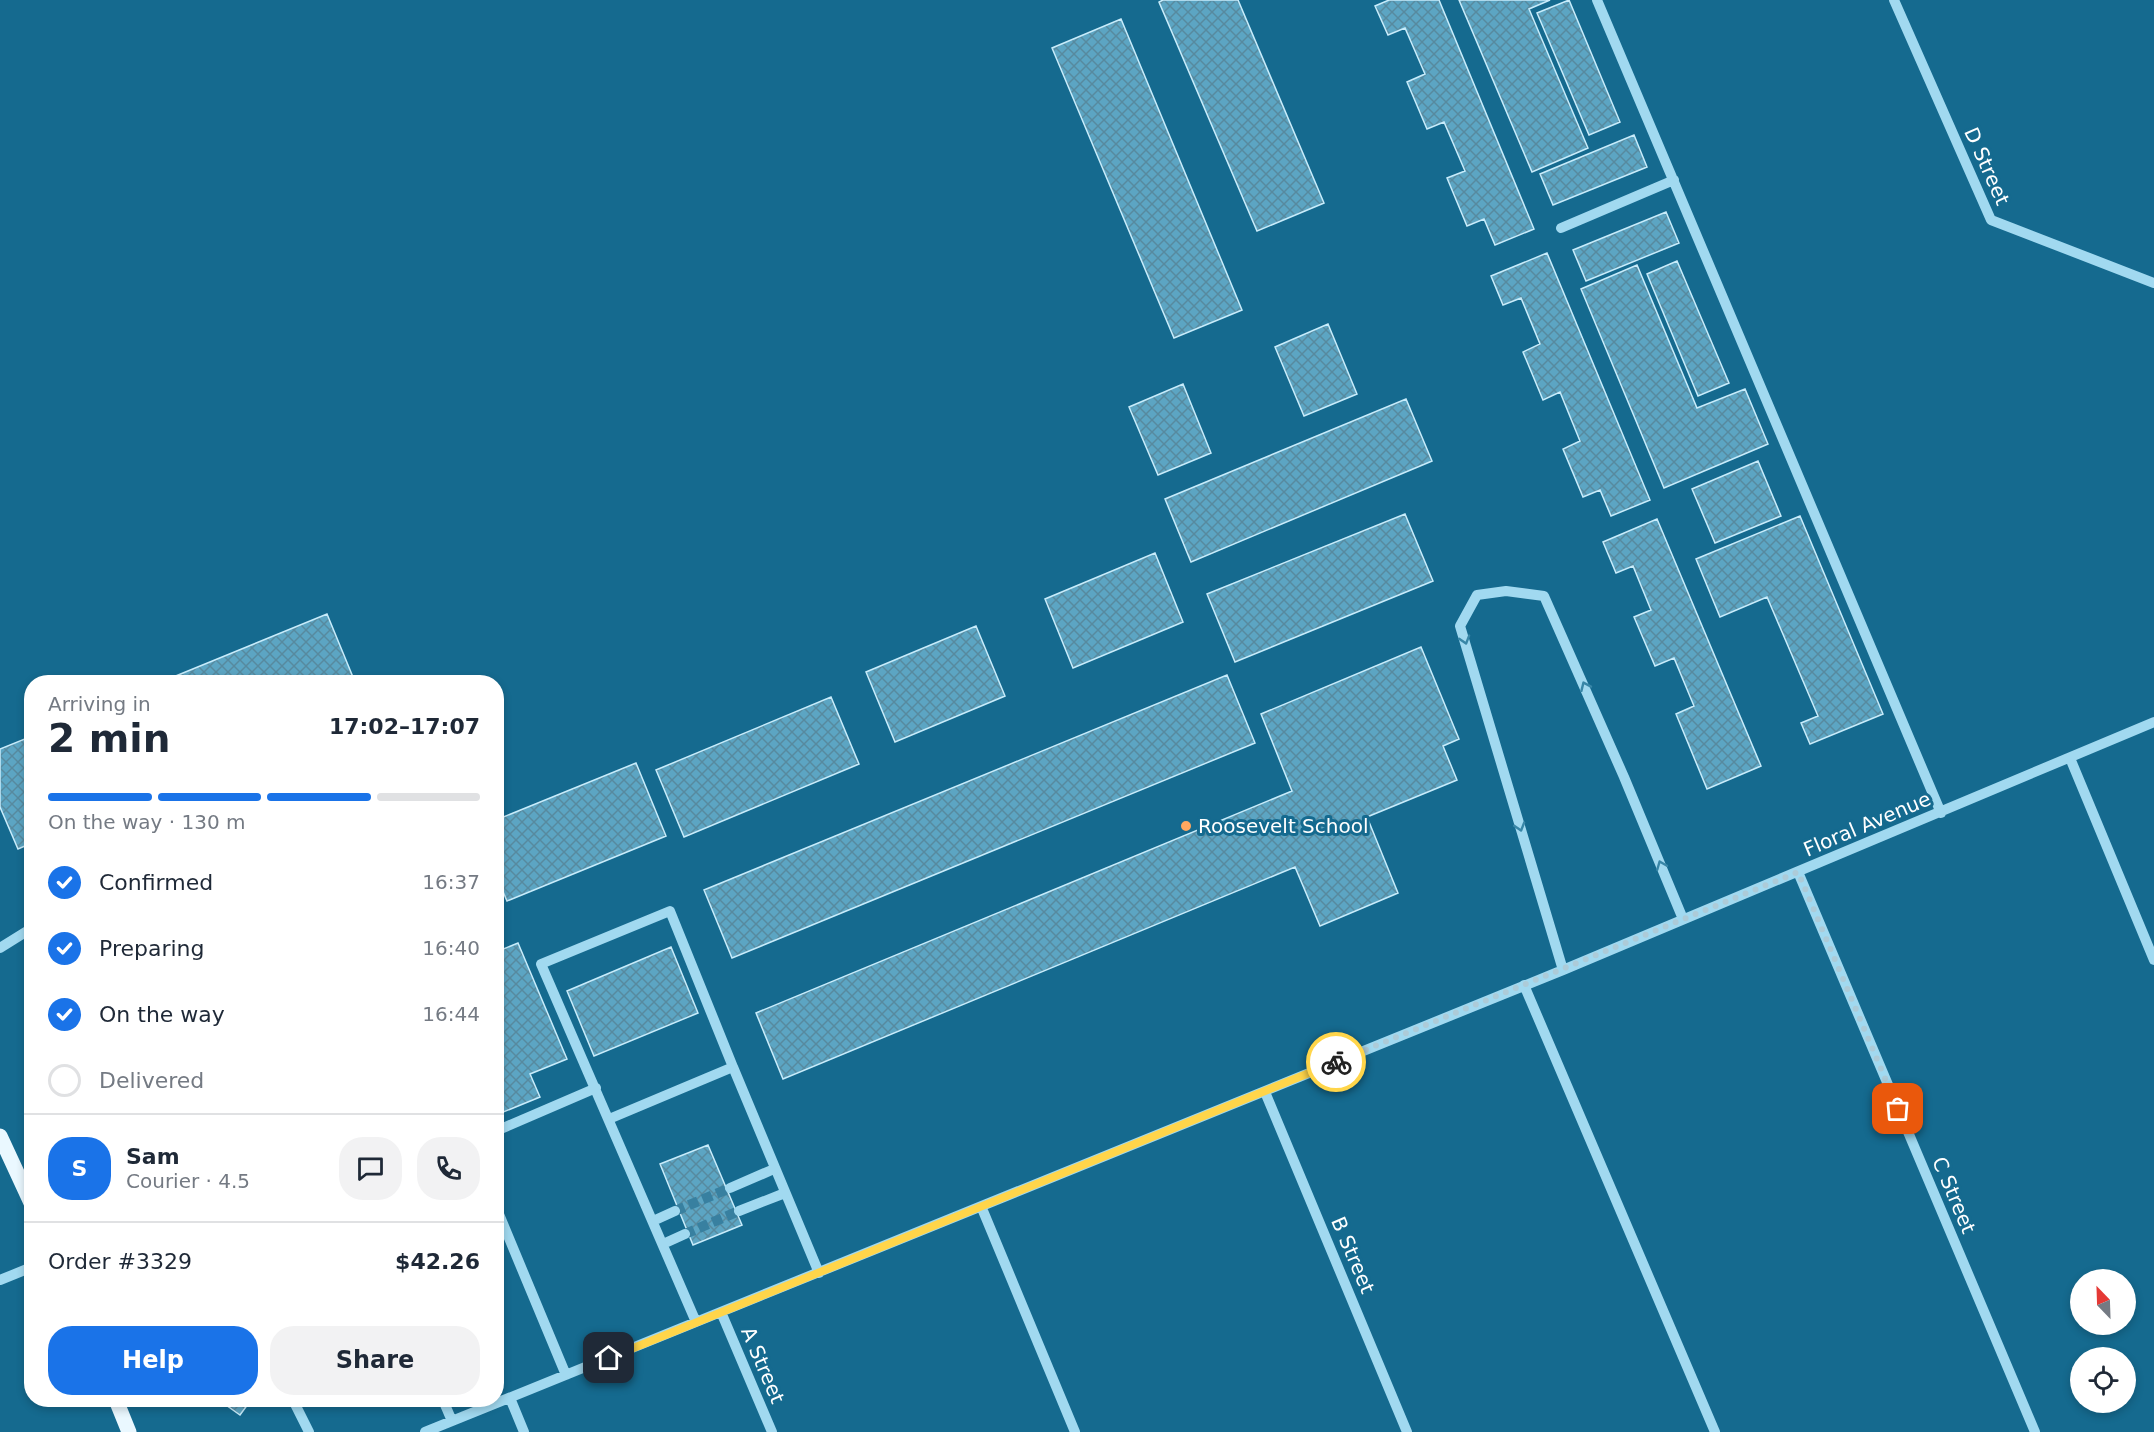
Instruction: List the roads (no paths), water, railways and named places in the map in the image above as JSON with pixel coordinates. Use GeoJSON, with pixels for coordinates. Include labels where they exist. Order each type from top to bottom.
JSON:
{"type":"FeatureCollection","features":[{"type":"Feature","properties":{"kind":"main road"},"geometry":{"type":"LineString","coordinates":[[0,1136],[24,1188]]}},
{"type":"Feature","properties":{"kind":"main road"},"geometry":{"type":"LineString","coordinates":[[119,1407],[129,1432]]}},
{"type":"Feature","properties":{"kind":"street"},"geometry":{"type":"LineString","coordinates":[[1598,0],[1941,813]]}},
{"type":"Feature","properties":{"kind":"street","name":"D Street"},"geometry":{"type":"LineString","coordinates":[[1894,0],[1991,220],[2154,283]]}},
{"type":"Feature","properties":{"kind":"street"},"geometry":{"type":"LineString","coordinates":[[1561,228],[1674,180]]}},
{"type":"Feature","properties":{"kind":"street"},"geometry":{"type":"LineString","coordinates":[[1563,969],[1460,626],[1477,596],[1506,591],[1544,596],[1624,777],[1683,920]]}},
{"type":"Feature","properties":{"kind":"street","name":"Floral Avenue"},"geometry":{"type":"LineString","coordinates":[[504,1400],[1265,1092],[1941,813],[2154,722]]}},
{"type":"Feature","properties":{"kind":"street"},"geometry":{"type":"LineString","coordinates":[[2070,758],[2154,960]]}},
{"type":"Feature","properties":{"kind":"street","name":"C Street"},"geometry":{"type":"LineString","coordinates":[[1798,872],[2035,1432]]}},
{"type":"Feature","properties":{"kind":"street"},"geometry":{"type":"LineString","coordinates":[[696,1322],[541,964],[670,911],[774,1169],[819,1273]]}},
{"type":"Feature","properties":{"kind":"street"},"geometry":{"type":"LineString","coordinates":[[0,948],[24,933]]}},
{"type":"Feature","properties":{"kind":"street"},"geometry":{"type":"LineString","coordinates":[[1524,985],[1715,1432]]}},
{"type":"Feature","properties":{"kind":"street"},"geometry":{"type":"LineString","coordinates":[[609,1119],[734,1068]]}},
{"type":"Feature","properties":{"kind":"street"},"geometry":{"type":"LineString","coordinates":[[504,1128],[596,1088]]}},
{"type":"Feature","properties":{"kind":"street","name":"B Street"},"geometry":{"type":"LineString","coordinates":[[1265,1092],[1407,1432]]}},
{"type":"Feature","properties":{"kind":"street"},"geometry":{"type":"LineString","coordinates":[[730,1188],[774,1169]]}},
{"type":"Feature","properties":{"kind":"street"},"geometry":{"type":"LineString","coordinates":[[739,1211],[785,1192]]}},
{"type":"Feature","properties":{"kind":"street"},"geometry":{"type":"LineString","coordinates":[[981,1206],[1075,1432]]}},
{"type":"Feature","properties":{"kind":"street"},"geometry":{"type":"LineString","coordinates":[[653,1221],[675,1211]]}},
{"type":"Feature","properties":{"kind":"street"},"geometry":{"type":"LineString","coordinates":[[504,1226],[566,1375]]}},
{"type":"Feature","properties":{"kind":"street"},"geometry":{"type":"LineString","coordinates":[[663,1244],[685,1234]]}},
{"type":"Feature","properties":{"kind":"street"},"geometry":{"type":"LineString","coordinates":[[0,1280],[24,1270]]}},
{"type":"Feature","properties":{"kind":"street","name":"A Street"},"geometry":{"type":"LineString","coordinates":[[721,1312],[772,1432]]}},
{"type":"Feature","properties":{"kind":"street"},"geometry":{"type":"LineString","coordinates":[[510,1398],[524,1432]]}},
{"type":"Feature","properties":{"kind":"street"},"geometry":{"type":"LineString","coordinates":[[296,1407],[309,1432]]}},
{"type":"Feature","properties":{"kind":"street"},"geometry":{"type":"LineString","coordinates":[[446,1407],[452,1421]]}},
{"type":"Feature","properties":{"kind":"street","name":"Floral Avenue"},"geometry":{"type":"LineString","coordinates":[[425,1432],[439,1429],[452,1421],[487,1407]]}},
{"type":"Feature","properties":{"kind":"tunnel"},"geometry":{"type":"LineString","coordinates":[[675,1211],[730,1188]]}},
{"type":"Feature","properties":{"kind":"tunnel"},"geometry":{"type":"LineString","coordinates":[[685,1234],[739,1211]]}},
{"type":"Feature","properties":{"kind":"place","name":"Roosevelt School"},"geometry":{"type":"Point","coordinates":[1186,826]}}]}
